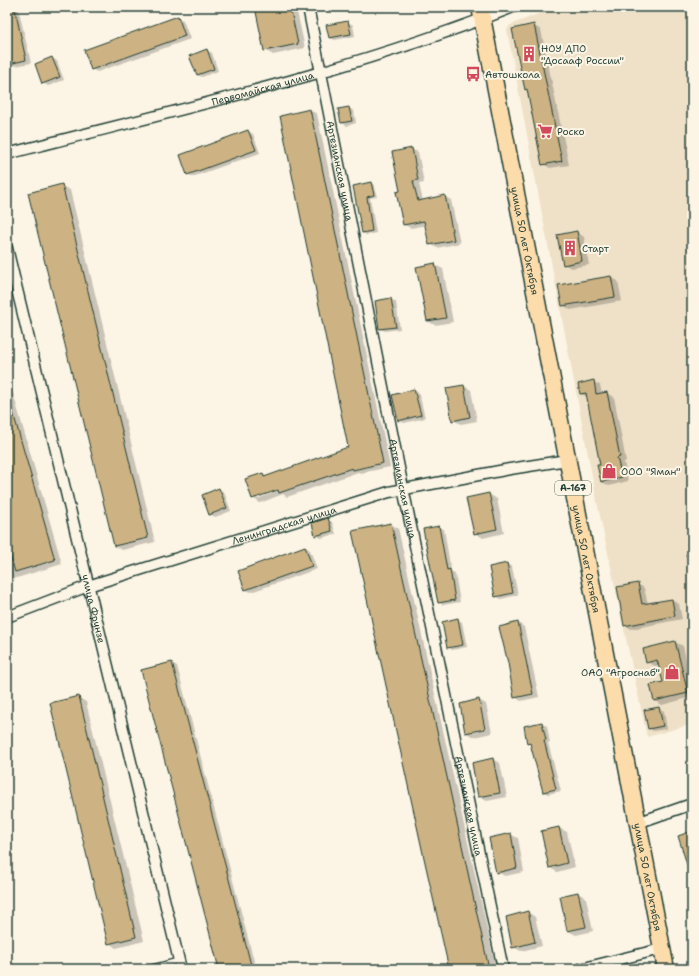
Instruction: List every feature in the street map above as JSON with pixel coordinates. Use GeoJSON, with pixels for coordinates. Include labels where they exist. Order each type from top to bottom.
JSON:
{"type":"FeatureCollection","features":[{"type":"Feature","properties":{"kind":"highway","name":"улица 50 лет Октября"},"geometry":{"type":"LineString","coordinates":[[481,13],[666,969]]}},
{"type":"Feature","properties":{"kind":"street","name":"Артезианская улица"},"geometry":{"type":"LineString","coordinates":[[308,7],[403,488],[503,969]]}},
{"type":"Feature","properties":{"kind":"street","name":"Первомайская улица"},"geometry":{"type":"LineString","coordinates":[[7,154],[321,72],[481,13],[513,7]]}},
{"type":"Feature","properties":{"kind":"street","name":"улица Фрунзе"},"geometry":{"type":"LineString","coordinates":[[7,248],[180,965]]}},
{"type":"Feature","properties":{"kind":"street","name":"Ленинградская улица"},"geometry":{"type":"LineString","coordinates":[[7,616],[88,586],[403,488],[567,460]]}},
{"type":"Feature","properties":{"kind":"street"},"geometry":{"type":"LineString","coordinates":[[637,823],[692,804]]}},
{"type":"Feature","properties":{"kind":"street"},"geometry":{"type":"LineString","coordinates":[[580,969],[662,949]]}},
{"type":"Feature","properties":{"kind":"lane"},"geometry":{"type":"LineString","coordinates":[[148,969],[180,965]]}},
{"type":"Feature","properties":{"kind":"shaded area"},"geometry":{"type":"Polygon","coordinates":[[[556,7],[692,7],[692,724],[647,737],[597,502],[507,30],[510,25],[556,7]]]}},
{"type":"Feature","properties":{"kind":"building"},"geometry":{"type":"Polygon","coordinates":[[[255,7],[290,7],[298,44],[264,51],[255,7]]]}},
{"type":"Feature","properties":{"kind":"building"},"geometry":{"type":"Polygon","coordinates":[[[15,9],[26,60],[9,64],[7,54],[7,11],[15,9]]]}},
{"type":"Feature","properties":{"kind":"building"},"geometry":{"type":"Polygon","coordinates":[[[178,16],[185,36],[91,70],[84,50],[178,16]]]}},
{"type":"Feature","properties":{"kind":"building"},"geometry":{"type":"Polygon","coordinates":[[[348,21],[351,34],[329,38],[326,25],[348,21]]]}},
{"type":"Feature","properties":{"kind":"building"},"geometry":{"type":"Polygon","coordinates":[[[534,24],[562,161],[542,165],[527,89],[525,90],[512,29],[534,24]]]}},
{"type":"Feature","properties":{"kind":"building"},"geometry":{"type":"Polygon","coordinates":[[[207,49],[214,69],[197,75],[189,56],[207,49]]]}},
{"type":"Feature","properties":{"kind":"building"},"geometry":{"type":"Polygon","coordinates":[[[52,57],[60,77],[42,84],[35,64],[52,57]]]}},
{"type":"Feature","properties":{"kind":"building"},"geometry":{"type":"Polygon","coordinates":[[[349,107],[352,121],[341,123],[338,109],[349,107]]]}},
{"type":"Feature","properties":{"kind":"building"},"geometry":{"type":"Polygon","coordinates":[[[310,109],[383,463],[353,470],[352,468],[279,493],[278,490],[252,499],[245,479],[263,473],[264,477],[348,447],[280,116],[310,109]]]}},
{"type":"Feature","properties":{"kind":"building"},"geometry":{"type":"Polygon","coordinates":[[[248,130],[256,150],[187,175],[180,155],[248,130]]]}},
{"type":"Feature","properties":{"kind":"building"},"geometry":{"type":"Polygon","coordinates":[[[412,148],[418,180],[413,181],[418,201],[445,195],[454,240],[429,245],[424,221],[403,225],[396,192],[400,191],[392,152],[412,148]]]}},
{"type":"Feature","properties":{"kind":"building"},"geometry":{"type":"Polygon","coordinates":[[[371,182],[374,195],[367,197],[372,231],[362,233],[353,186],[371,182]]]}},
{"type":"Feature","properties":{"kind":"building"},"geometry":{"type":"Polygon","coordinates":[[[62,184],[148,538],[114,546],[28,193],[62,184]]]}},
{"type":"Feature","properties":{"kind":"building","name":"Старт"},"geometry":{"type":"Polygon","coordinates":[[[577,231],[582,261],[563,265],[557,235],[577,231]]]}},
{"type":"Feature","properties":{"kind":"building"},"geometry":{"type":"Polygon","coordinates":[[[435,263],[446,318],[427,321],[416,267],[435,263]]]}},
{"type":"Feature","properties":{"kind":"building"},"geometry":{"type":"Polygon","coordinates":[[[611,276],[615,297],[562,306],[558,285],[611,276]]]}},
{"type":"Feature","properties":{"kind":"building"},"geometry":{"type":"Polygon","coordinates":[[[391,298],[396,327],[379,329],[375,301],[391,298]]]}},
{"type":"Feature","properties":{"kind":"building"},"geometry":{"type":"Polygon","coordinates":[[[594,380],[596,394],[607,392],[620,457],[617,458],[622,477],[601,482],[597,465],[600,465],[586,393],[580,394],[578,384],[594,380]]]}},
{"type":"Feature","properties":{"kind":"building"},"geometry":{"type":"Polygon","coordinates":[[[464,385],[470,417],[452,421],[446,388],[464,385]]]}},
{"type":"Feature","properties":{"kind":"building"},"geometry":{"type":"Polygon","coordinates":[[[414,389],[421,415],[398,421],[392,395],[414,389]]]}},
{"type":"Feature","properties":{"kind":"building"},"geometry":{"type":"Polygon","coordinates":[[[7,402],[10,402],[55,560],[15,572],[7,544],[7,402]]]}},
{"type":"Feature","properties":{"kind":"building"},"geometry":{"type":"Polygon","coordinates":[[[219,488],[227,508],[209,515],[202,495],[219,488]]]}},
{"type":"Feature","properties":{"kind":"building"},"geometry":{"type":"Polygon","coordinates":[[[489,493],[497,529],[474,534],[466,498],[489,493]]]}},
{"type":"Feature","properties":{"kind":"building"},"geometry":{"type":"Polygon","coordinates":[[[328,518],[332,531],[315,536],[312,523],[328,518]]]}},
{"type":"Feature","properties":{"kind":"building"},"geometry":{"type":"Polygon","coordinates":[[[391,523],[489,969],[449,969],[352,531],[391,523]]]}},
{"type":"Feature","properties":{"kind":"building"},"geometry":{"type":"Polygon","coordinates":[[[439,526],[447,570],[450,569],[455,600],[438,603],[423,529],[439,526]]]}},
{"type":"Feature","properties":{"kind":"building"},"geometry":{"type":"Polygon","coordinates":[[[305,546],[312,566],[245,590],[238,571],[305,546]]]}},
{"type":"Feature","properties":{"kind":"building"},"geometry":{"type":"Polygon","coordinates":[[[507,563],[513,593],[495,597],[489,567],[507,563]]]}},
{"type":"Feature","properties":{"kind":"building"},"geometry":{"type":"Polygon","coordinates":[[[638,583],[642,604],[672,599],[675,616],[624,626],[617,587],[638,583]]]}},
{"type":"Feature","properties":{"kind":"building"},"geometry":{"type":"Polygon","coordinates":[[[458,618],[463,645],[447,648],[442,622],[458,618]]]}},
{"type":"Feature","properties":{"kind":"building"},"geometry":{"type":"Polygon","coordinates":[[[518,622],[533,694],[514,698],[508,663],[499,627],[518,622]]]}},
{"type":"Feature","properties":{"kind":"building","name":"ОАО \"Агроснаб\""},"geometry":{"type":"Polygon","coordinates":[[[675,641],[688,693],[654,701],[650,685],[663,682],[657,660],[646,663],[643,649],[675,641]]]}},
{"type":"Feature","properties":{"kind":"building"},"geometry":{"type":"Polygon","coordinates":[[[172,662],[252,969],[219,969],[141,670],[172,662]]]}},
{"type":"Feature","properties":{"kind":"building"},"geometry":{"type":"Polygon","coordinates":[[[79,696],[136,937],[108,944],[50,703],[79,696]]]}},
{"type":"Feature","properties":{"kind":"building"},"geometry":{"type":"Polygon","coordinates":[[[479,699],[485,729],[465,733],[460,704],[479,699]]]}},
{"type":"Feature","properties":{"kind":"building"},"geometry":{"type":"Polygon","coordinates":[[[659,707],[663,726],[648,729],[644,710],[659,707]]]}},
{"type":"Feature","properties":{"kind":"building"},"geometry":{"type":"Polygon","coordinates":[[[542,722],[546,740],[544,740],[556,789],[543,792],[530,743],[527,744],[524,726],[542,722]]]}},
{"type":"Feature","properties":{"kind":"building"},"geometry":{"type":"Polygon","coordinates":[[[493,758],[500,793],[478,797],[472,763],[493,758]]]}},
{"type":"Feature","properties":{"kind":"building"},"geometry":{"type":"Polygon","coordinates":[[[559,827],[567,863],[549,868],[541,831],[559,827]]]}},
{"type":"Feature","properties":{"kind":"building"},"geometry":{"type":"Polygon","coordinates":[[[692,831],[692,873],[690,874],[678,836],[692,831]]]}},
{"type":"Feature","properties":{"kind":"building"},"geometry":{"type":"Polygon","coordinates":[[[511,833],[517,868],[496,873],[489,838],[511,833]]]}},
{"type":"Feature","properties":{"kind":"building"},"geometry":{"type":"Polygon","coordinates":[[[578,892],[586,927],[567,931],[560,896],[578,892]]]}},
{"type":"Feature","properties":{"kind":"building"},"geometry":{"type":"Polygon","coordinates":[[[528,911],[535,942],[512,948],[506,917],[528,911]]]}},
{"type":"Feature","properties":{"kind":"railway"},"geometry":{"type":"LineString","coordinates":[[688,555],[692,554]]}},
{"type":"Feature","properties":{"kind":"place","name":"НОУ ДПО \"Досааф России\""},"geometry":{"type":"Point","coordinates":[529,54]}},
{"type":"Feature","properties":{"kind":"place","name":"Автошкола"},"geometry":{"type":"Point","coordinates":[473,74]}},
{"type":"Feature","properties":{"kind":"place","name":"Роско"},"geometry":{"type":"Point","coordinates":[545,131]}},
{"type":"Feature","properties":{"kind":"place","name":"Старт"},"geometry":{"type":"Point","coordinates":[570,248]}},
{"type":"Feature","properties":{"kind":"place","name":"ООО \"Яман\""},"geometry":{"type":"Point","coordinates":[609,471]}},
{"type":"Feature","properties":{"kind":"place","name":"ОАО \"Агроснаб\""},"geometry":{"type":"Point","coordinates":[672,672]}}]}
